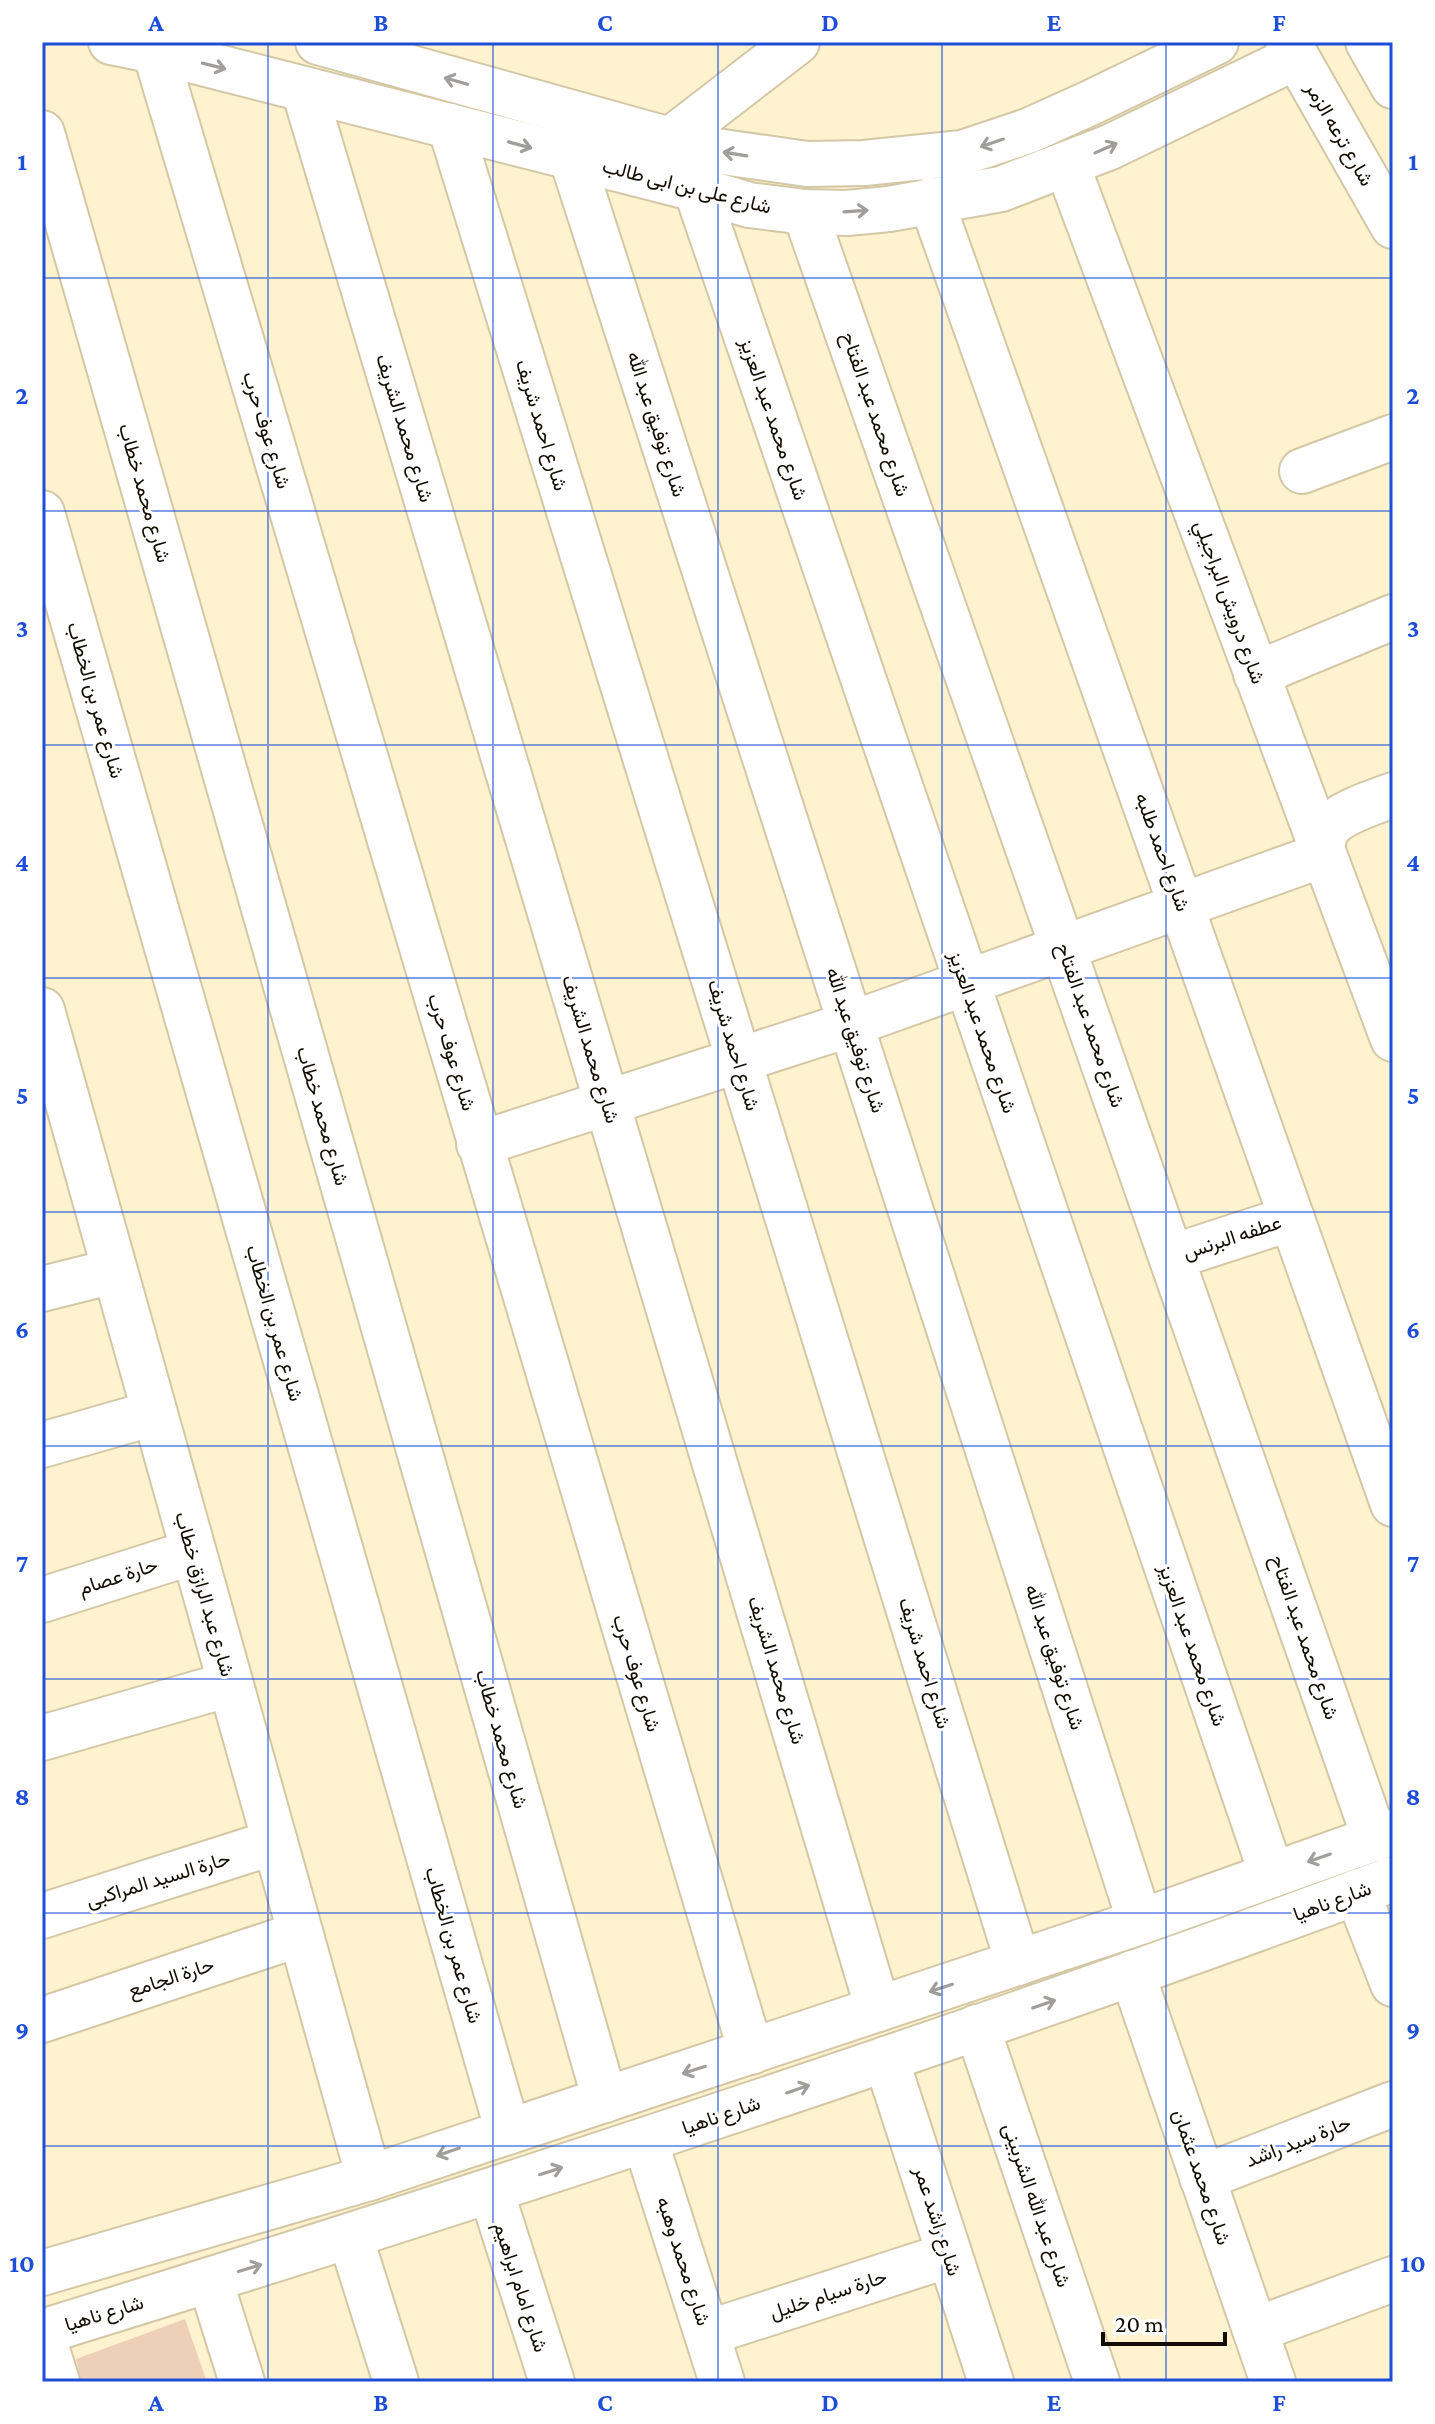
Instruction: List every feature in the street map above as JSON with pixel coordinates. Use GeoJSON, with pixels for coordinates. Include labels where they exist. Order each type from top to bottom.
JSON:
{"type":"FeatureCollection","features":[{"type":"Feature","properties":{"kind":"street","name":"شارع على بن ابى طالب"},"geometry":{"type":"LineString","coordinates":[[318,42],[670,140],[716,151],[807,164],[864,163],[962,153],[1040,125],[1216,42]]}},
{"type":"Feature","properties":{"kind":"street"},"geometry":{"type":"LineString","coordinates":[[670,140],[797,42]]}},
{"type":"Feature","properties":{"kind":"street"},"geometry":{"type":"LineString","coordinates":[[1368,42],[1393,86]]}},
{"type":"Feature","properties":{"kind":"street","name":"شارع على بن ابى طالب"},"geometry":{"type":"LineString","coordinates":[[133,46],[749,205],[805,212],[847,213],[1001,189],[1067,165],[1110,147],[1292,50]]}},
{"type":"Feature","properties":{"kind":"street","name":"شارع عوف حرب"},"geometry":{"type":"LineString","coordinates":[[133,46],[479,1144],[751,2052]]}},
{"type":"Feature","properties":{"kind":"street","name":"شارع ترعه الزمر"},"geometry":{"type":"LineString","coordinates":[[1292,50],[1393,226]]}},
{"type":"Feature","properties":{"kind":"street","name":"شارع محمد الشريف"},"geometry":{"type":"LineString","coordinates":[[304,90],[878,2009]]}},
{"type":"Feature","properties":{"kind":"street","name":"شارع احمد شريف"},"geometry":{"type":"LineString","coordinates":[[450,126],[1018,1963]]}},
{"type":"Feature","properties":{"kind":"street","name":"شارع محمد خطاب"},"geometry":{"type":"LineString","coordinates":[[42,133],[605,2100]]}},
{"type":"Feature","properties":{"kind":"street","name":"شارع توفيق عبد الله"},"geometry":{"type":"LineString","coordinates":[[572,159],[1140,1922]]}},
{"type":"Feature","properties":{"kind":"street","name":"شارع درويش البراجيلي"},"geometry":{"type":"LineString","coordinates":[[1067,165],[1322,851],[1389,1017]]}},
{"type":"Feature","properties":{"kind":"street","name":"شارع محمد عبد العزيز"},"geometry":{"type":"LineString","coordinates":[[696,189],[1272,1875]]}},
{"type":"Feature","properties":{"kind":"street","name":"شارع احمد طلبه"},"geometry":{"type":"LineString","coordinates":[[931,200],[1393,1504]]}},
{"type":"Feature","properties":{"kind":"street","name":"شارع محمد عبد الفتاح"},"geometry":{"type":"LineString","coordinates":[[805,212],[1172,1257],[1384,1836]]}},
{"type":"Feature","properties":{"kind":"street"},"geometry":{"type":"LineString","coordinates":[[1302,471],[1393,437]]}},
{"type":"Feature","properties":{"kind":"street","name":"شارع عمر بن الخطاب"},"geometry":{"type":"LineString","coordinates":[[42,513],[508,2132]]}},
{"type":"Feature","properties":{"kind":"street"},"geometry":{"type":"LineString","coordinates":[[1256,674],[1393,617]]}},
{"type":"Feature","properties":{"kind":"street"},"geometry":{"type":"LineString","coordinates":[[479,1144],[851,1024],[1317,857],[1322,851],[1325,835],[1338,818],[1393,795]]}},
{"type":"Feature","properties":{"kind":"street","name":"شارع عبد الرازق خطاب"},"geometry":{"type":"LineString","coordinates":[[42,1010],[58,1128],[114,1271],[369,2178]]}},
{"type":"Feature","properties":{"kind":"street","name":"عطفه البرنس"},"geometry":{"type":"LineString","coordinates":[[1172,1257],[1292,1218]]}},
{"type":"Feature","properties":{"kind":"street"},"geometry":{"type":"LineString","coordinates":[[42,1289],[114,1271]]}},
{"type":"Feature","properties":{"kind":"street"},"geometry":{"type":"LineString","coordinates":[[42,1445],[154,1413]]}},
{"type":"Feature","properties":{"kind":"street","name":"حارة عصام"},"geometry":{"type":"LineString","coordinates":[[42,1600],[193,1552]]}},
{"type":"Feature","properties":{"kind":"street"},"geometry":{"type":"LineString","coordinates":[[42,1738],[230,1684]]}},
{"type":"Feature","properties":{"kind":"street"},"geometry":{"type":"LineString","coordinates":[[42,2273],[369,2178],[1140,1922],[1384,1836]]}},
{"type":"Feature","properties":{"kind":"street","name":"حارة السيد المراكبى"},"geometry":{"type":"LineString","coordinates":[[42,1916],[275,1842]]}},
{"type":"Feature","properties":{"kind":"street"},"geometry":{"type":"LineString","coordinates":[[1375,1885],[1393,1984]]}},
{"type":"Feature","properties":{"kind":"street","name":"شارع ناهيا"},"geometry":{"type":"LineString","coordinates":[[42,2333],[645,2140],[886,2059],[1375,1885]]}},
{"type":"Feature","properties":{"kind":"street","name":"حارة الجامع"},"geometry":{"type":"LineString","coordinates":[[42,2020],[300,1934]]}},
{"type":"Feature","properties":{"kind":"street","name":"شارع محمد عثمان"},"geometry":{"type":"LineString","coordinates":[[1132,1973],[1273,2382]]}},
{"type":"Feature","properties":{"kind":"street","name":"شارع عبد الله الشربينى"},"geometry":{"type":"LineString","coordinates":[[977,2027],[1097,2382]]}},
{"type":"Feature","properties":{"kind":"street","name":"شارع راشد عمر"},"geometry":{"type":"LineString","coordinates":[[886,2059],[991,2382]]}},
{"type":"Feature","properties":{"kind":"street","name":"حارة سيد راشد"},"geometry":{"type":"LineString","coordinates":[[1202,2178],[1393,2104]]}},
{"type":"Feature","properties":{"kind":"street","name":"شارع محمد وهبه"},"geometry":{"type":"LineString","coordinates":[[645,2140],[722,2382]]}},
{"type":"Feature","properties":{"kind":"street","name":"شارع امام ابراهيم"},"geometry":{"type":"LineString","coordinates":[[491,2191],[552,2382]]}},
{"type":"Feature","properties":{"kind":"street"},"geometry":{"type":"LineString","coordinates":[[350,2236],[396,2382]]}},
{"type":"Feature","properties":{"kind":"street","name":"حارة سيام خليل"},"geometry":{"type":"LineString","coordinates":[[707,2333],[949,2255]]}},
{"type":"Feature","properties":{"kind":"street"},"geometry":{"type":"LineString","coordinates":[[1255,2330],[1393,2279]]}},
{"type":"Feature","properties":{"kind":"street"},"geometry":{"type":"LineString","coordinates":[[210,2280],[242,2382]]}},
{"type":"Feature","properties":{"kind":"street"},"geometry":{"type":"LineString","coordinates":[[42,2333],[57,2382]]}},
{"type":"Feature","properties":{"kind":"building"},"geometry":{"type":"Polygon","coordinates":[[[185,2319],[207,2382],[81,2382],[76,2359],[185,2319]]]}}]}
